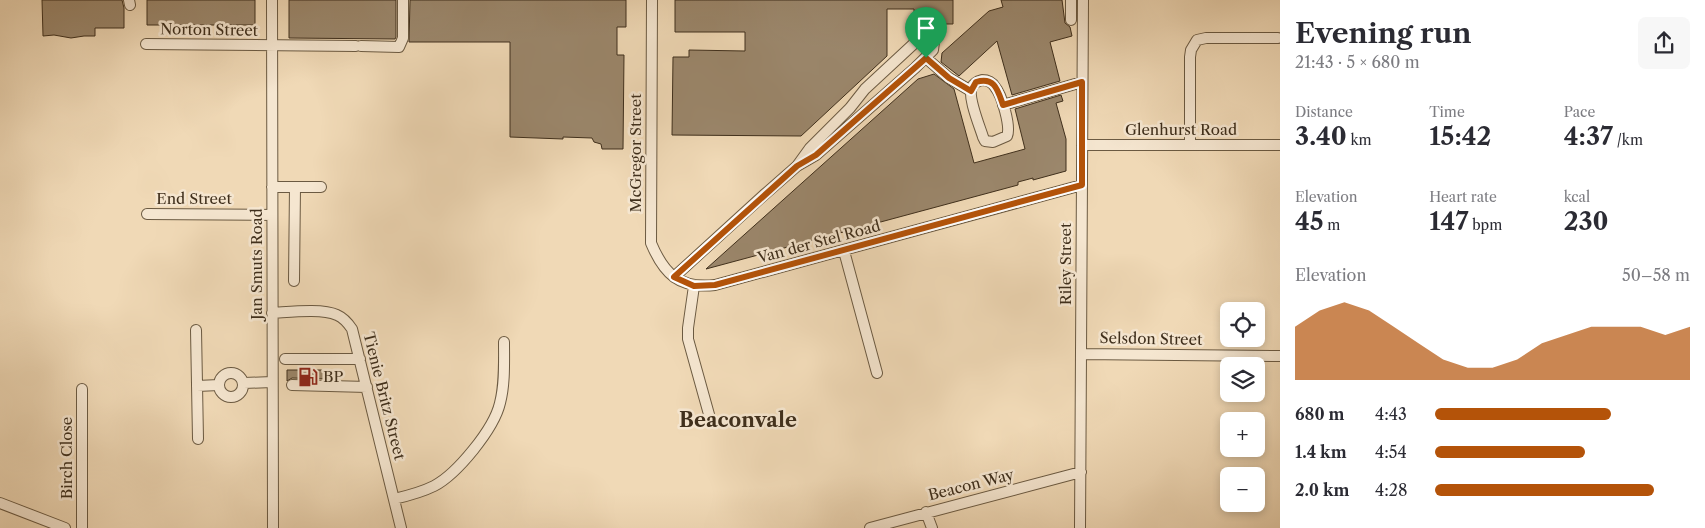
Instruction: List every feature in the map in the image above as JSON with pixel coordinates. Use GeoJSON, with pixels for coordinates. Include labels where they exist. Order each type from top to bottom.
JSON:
{"type":"FeatureCollection","features":[{"type":"Feature","properties":{"kind":"street","name":"Jan Smuts Road"},"geometry":{"type":"LineString","coordinates":[[272,0],[273,528]]}},
{"type":"Feature","properties":{"kind":"street","name":"Norton Street"},"geometry":{"type":"LineString","coordinates":[[146,44],[399,47],[403,38],[403,0]]}},
{"type":"Feature","properties":{"kind":"street","name":"McGregor Street"},"geometry":{"type":"LineString","coordinates":[[652,0],[651,242],[659,261],[667,271],[674,277],[694,286]]}},
{"type":"Feature","properties":{"kind":"street"},"geometry":{"type":"LineString","coordinates":[[1071,20],[1071,0],[1083,0]]}},
{"type":"Feature","properties":{"kind":"street","name":"Riley Street"},"geometry":{"type":"LineString","coordinates":[[1080,528],[1083,0]]}},
{"type":"Feature","properties":{"kind":"street"},"geometry":{"type":"LineString","coordinates":[[674,277],[797,166],[816,155],[926,58],[935,47],[932,38],[928,35],[920,38],[865,89],[850,108],[810,148],[797,166]]}},
{"type":"Feature","properties":{"kind":"street"},"geometry":{"type":"LineString","coordinates":[[1190,145],[1190,57],[1191,50],[1197,40],[1206,38],[1278,38]]}},
{"type":"Feature","properties":{"kind":"street"},"geometry":{"type":"LineString","coordinates":[[926,58],[949,78],[971,91]]}},
{"type":"Feature","properties":{"kind":"street"},"geometry":{"type":"LineString","coordinates":[[987,80],[996,88],[1003,105],[1009,129],[1003,139],[993,142],[985,141],[971,91],[976,82],[987,80]]}},
{"type":"Feature","properties":{"kind":"street"},"geometry":{"type":"LineString","coordinates":[[1003,105],[1082,82]]}},
{"type":"Feature","properties":{"kind":"street","name":"Glenhurst Road"},"geometry":{"type":"LineString","coordinates":[[1082,145],[1280,146]]}},
{"type":"Feature","properties":{"kind":"street","name":"Van der Stel Road"},"geometry":{"type":"LineString","coordinates":[[694,286],[715,285],[1082,185]]}},
{"type":"Feature","properties":{"kind":"street"},"geometry":{"type":"LineString","coordinates":[[272,187],[321,187]]}},
{"type":"Feature","properties":{"kind":"street"},"geometry":{"type":"LineString","coordinates":[[294,280],[295,187]]}},
{"type":"Feature","properties":{"kind":"street","name":"End Street"},"geometry":{"type":"LineString","coordinates":[[147,214],[272,215]]}},
{"type":"Feature","properties":{"kind":"street"},"geometry":{"type":"LineString","coordinates":[[844,251],[877,374]]}},
{"type":"Feature","properties":{"kind":"street"},"geometry":{"type":"LineString","coordinates":[[694,286],[688,339],[710,418]]}},
{"type":"Feature","properties":{"kind":"street","name":"Tienie Britz Street"},"geometry":{"type":"LineString","coordinates":[[272,313],[327,312],[338,315],[346,320],[352,329],[401,527]]}},
{"type":"Feature","properties":{"kind":"street"},"geometry":{"type":"LineString","coordinates":[[196,330],[198,439]]}},
{"type":"Feature","properties":{"kind":"street"},"geometry":{"type":"LineString","coordinates":[[394,499],[434,486],[443,480],[482,440],[494,420],[500,403],[503,387],[504,342]]}},
{"type":"Feature","properties":{"kind":"street","name":"Selsdon Street"},"geometry":{"type":"LineString","coordinates":[[1081,354],[1280,356]]}},
{"type":"Feature","properties":{"kind":"street"},"geometry":{"type":"LineString","coordinates":[[285,359],[360,359]]}},
{"type":"Feature","properties":{"kind":"street"},"geometry":{"type":"LineString","coordinates":[[228,373],[238,375],[244,383],[240,394],[235,397],[229,398],[220,391],[220,380],[228,373]]}},
{"type":"Feature","properties":{"kind":"street"},"geometry":{"type":"LineString","coordinates":[[244,383],[272,382]]}},
{"type":"Feature","properties":{"kind":"street"},"geometry":{"type":"LineString","coordinates":[[197,386],[219,385]]}},
{"type":"Feature","properties":{"kind":"street"},"geometry":{"type":"LineString","coordinates":[[292,386],[367,387]]}},
{"type":"Feature","properties":{"kind":"street","name":"Birch Close"},"geometry":{"type":"LineString","coordinates":[[82,389],[82,528]]}},
{"type":"Feature","properties":{"kind":"street","name":"Beacon Way"},"geometry":{"type":"LineString","coordinates":[[870,528],[1081,472]]}},
{"type":"Feature","properties":{"kind":"street"},"geometry":{"type":"LineString","coordinates":[[0,503],[65,528]]}},
{"type":"Feature","properties":{"kind":"street"},"geometry":{"type":"LineString","coordinates":[[926,512],[932,528]]}},
{"type":"Feature","properties":{"kind":"building"},"geometry":{"type":"Polygon","coordinates":[[[42,0],[122,0],[124,28],[95,28],[95,36],[71,38],[54,35],[43,36],[42,0]]]}},
{"type":"Feature","properties":{"kind":"building"},"geometry":{"type":"Polygon","coordinates":[[[147,0],[255,0],[255,25],[147,25],[147,0]]]}},
{"type":"Feature","properties":{"kind":"building"},"geometry":{"type":"Polygon","coordinates":[[[289,0],[396,0],[396,37],[395,39],[289,38],[289,0]]]}},
{"type":"Feature","properties":{"kind":"building"},"geometry":{"type":"Polygon","coordinates":[[[410,0],[626,0],[626,27],[617,27],[617,55],[624,55],[623,149],[602,149],[601,144],[594,142],[592,138],[510,137],[510,42],[409,42],[410,0]]]}},
{"type":"Feature","properties":{"kind":"building"},"geometry":{"type":"Polygon","coordinates":[[[675,0],[953,0],[953,24],[914,24],[914,9],[887,9],[887,56],[801,136],[672,135],[673,57],[689,57],[689,50],[745,51],[745,32],[675,32],[675,0]]]}},
{"type":"Feature","properties":{"kind":"building"},"geometry":{"type":"Polygon","coordinates":[[[1001,0],[1062,0],[1065,23],[1070,27],[1072,36],[1050,42],[1060,81],[1012,95],[997,41],[959,76],[941,62],[942,53],[989,11],[1003,7],[1001,0]]]}},
{"type":"Feature","properties":{"kind":"building"},"geometry":{"type":"Polygon","coordinates":[[[934,74],[954,89],[974,163],[1025,149],[1015,109],[1061,95],[1063,101],[1056,103],[1066,139],[1066,171],[1018,182],[1018,185],[706,269],[918,79],[934,74]]]}},
{"type":"Feature","properties":{"kind":"building"},"geometry":{"type":"Polygon","coordinates":[[[287,370],[329,370],[329,379],[292,378],[287,381],[287,370]]]}},
{"type":"Feature","properties":{"kind":"place","name":"BP"},"geometry":{"type":"Point","coordinates":[308,377]}},
{"type":"Feature","properties":{"kind":"district","name":"Beaconvale"},"geometry":{"type":"Point","coordinates":[738,420]}},
{"type":"Feature","properties":{"kind":"route"},"geometry":{"type":"LineString","coordinates":[[926,58],[949,78],[971,91],[972,86],[976,82],[987,80],[992,83],[1003,105],[1082,82],[1082,185],[715,285],[694,286],[674,277],[797,166],[816,155],[926,58]]}}]}
